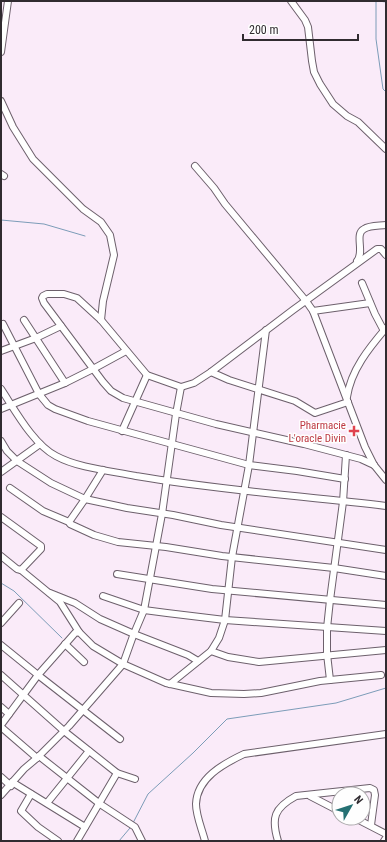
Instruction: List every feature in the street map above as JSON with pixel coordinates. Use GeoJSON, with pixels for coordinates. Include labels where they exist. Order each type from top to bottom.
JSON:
{"type":"FeatureCollection","features":[{"type":"Feature","properties":{"kind":"street"},"geometry":{"type":"LineString","coordinates":[[1,52],[8,1]]}},
{"type":"Feature","properties":{"kind":"street"},"geometry":{"type":"LineString","coordinates":[[291,1],[305,20],[308,27],[314,72],[320,84],[333,104],[347,116],[358,122],[386,148]]}},
{"type":"Feature","properties":{"kind":"street"},"geometry":{"type":"LineString","coordinates":[[1,101],[33,159],[83,209],[101,222],[110,235],[114,255],[103,301],[101,320]]}},
{"type":"Feature","properties":{"kind":"street"},"geometry":{"type":"LineString","coordinates":[[195,166],[313,311],[365,447],[374,465],[386,480]]}},
{"type":"Feature","properties":{"kind":"street"},"geometry":{"type":"LineString","coordinates":[[355,264],[360,258],[361,254],[359,235],[361,231],[368,227],[386,225]]}},
{"type":"Feature","properties":{"kind":"street"},"geometry":{"type":"LineString","coordinates":[[374,465],[346,455],[176,414],[123,398],[111,391],[93,370],[42,300],[45,294],[72,295],[101,320],[147,375],[181,387],[194,383],[211,372],[355,264],[379,248],[386,255]]}},
{"type":"Feature","properties":{"kind":"street"},"geometry":{"type":"LineString","coordinates":[[348,401],[352,375],[385,330],[370,303],[362,284]]}},
{"type":"Feature","properties":{"kind":"street"},"geometry":{"type":"LineString","coordinates":[[313,311],[370,303]]}},
{"type":"Feature","properties":{"kind":"street"},"geometry":{"type":"LineString","coordinates":[[24,320],[64,383]]}},
{"type":"Feature","properties":{"kind":"street"},"geometry":{"type":"LineString","coordinates":[[3,324],[38,394],[48,405],[67,414],[122,431],[249,465],[345,479]]}},
{"type":"Feature","properties":{"kind":"street"},"geometry":{"type":"LineString","coordinates":[[1,351],[36,338],[61,326]]}},
{"type":"Feature","properties":{"kind":"street"},"geometry":{"type":"LineString","coordinates":[[170,684],[210,650],[219,638],[225,620],[232,557],[249,465],[266,330]]}},
{"type":"Feature","properties":{"kind":"street"},"geometry":{"type":"LineString","coordinates":[[1,409],[12,406],[93,370],[126,351]]}},
{"type":"Feature","properties":{"kind":"street"},"geometry":{"type":"LineString","coordinates":[[211,372],[229,380],[295,401],[315,413],[348,401]]}},
{"type":"Feature","properties":{"kind":"street"},"geometry":{"type":"LineString","coordinates":[[122,431],[147,375]]}},
{"type":"Feature","properties":{"kind":"street"},"geometry":{"type":"LineString","coordinates":[[1,795],[24,769],[64,731],[123,664],[144,610],[151,579],[181,387]]}},
{"type":"Feature","properties":{"kind":"street"},"geometry":{"type":"LineString","coordinates":[[1,389],[40,444],[56,457],[68,462],[103,470],[167,481],[386,506]]}},
{"type":"Feature","properties":{"kind":"street"},"geometry":{"type":"LineString","coordinates":[[1,441],[7,451],[17,461],[51,482],[86,499],[238,527],[386,550]]}},
{"type":"Feature","properties":{"kind":"street"},"geometry":{"type":"LineString","coordinates":[[1,472],[40,444]]}},
{"type":"Feature","properties":{"kind":"street"},"geometry":{"type":"LineString","coordinates":[[330,680],[327,656],[328,628],[345,479],[346,455]]}},
{"type":"Feature","properties":{"kind":"street"},"geometry":{"type":"LineString","coordinates":[[69,522],[86,499],[103,470]]}},
{"type":"Feature","properties":{"kind":"street"},"geometry":{"type":"LineString","coordinates":[[10,488],[44,512],[69,522],[70,524],[94,535],[118,542],[232,557],[334,568],[386,576]]}},
{"type":"Feature","properties":{"kind":"street"},"geometry":{"type":"LineString","coordinates":[[1,516],[41,546],[41,548],[21,570]]}},
{"type":"Feature","properties":{"kind":"street"},"geometry":{"type":"LineString","coordinates":[[1,556],[17,569],[21,570],[60,602],[79,632],[93,646],[123,664],[170,684],[211,693],[244,694],[261,693],[330,680],[381,675]]}},
{"type":"Feature","properties":{"kind":"street"},"geometry":{"type":"LineString","coordinates":[[117,574],[174,584],[386,605]]}},
{"type":"Feature","properties":{"kind":"street"},"geometry":{"type":"LineString","coordinates":[[50,593],[75,602],[100,619],[188,655],[198,661]]}},
{"type":"Feature","properties":{"kind":"street"},"geometry":{"type":"LineString","coordinates":[[103,596],[144,610],[225,620],[386,631]]}},
{"type":"Feature","properties":{"kind":"street"},"geometry":{"type":"LineString","coordinates":[[1,623],[19,603]]}},
{"type":"Feature","properties":{"kind":"street"},"geometry":{"type":"LineString","coordinates":[[79,632],[75,633],[38,676],[1,726],[38,757],[100,804],[135,827],[142,841]]}},
{"type":"Feature","properties":{"kind":"street"},"geometry":{"type":"LineString","coordinates":[[65,644],[84,662]]}},
{"type":"Feature","properties":{"kind":"street"},"geometry":{"type":"LineString","coordinates":[[1,645],[82,711],[120,739]]}},
{"type":"Feature","properties":{"kind":"street"},"geometry":{"type":"LineString","coordinates":[[210,650],[228,657],[259,662],[386,650]]}},
{"type":"Feature","properties":{"kind":"street"},"geometry":{"type":"LineString","coordinates":[[1,675],[64,731],[117,773],[135,780]]}},
{"type":"Feature","properties":{"kind":"street"},"geometry":{"type":"LineString","coordinates":[[1,707],[9,714]]}},
{"type":"Feature","properties":{"kind":"street"},"geometry":{"type":"LineString","coordinates":[[205,841],[196,804],[198,793],[203,783],[209,776],[229,762],[244,754],[386,734]]}},
{"type":"Feature","properties":{"kind":"street"},"geometry":{"type":"LineString","coordinates":[[47,803],[89,751]]}},
{"type":"Feature","properties":{"kind":"street"},"geometry":{"type":"LineString","coordinates":[[76,841],[100,804],[117,773]]}},
{"type":"Feature","properties":{"kind":"street"},"geometry":{"type":"LineString","coordinates":[[1,778],[47,803],[85,827]]}},
{"type":"Feature","properties":{"kind":"street"},"geometry":{"type":"LineString","coordinates":[[371,788],[374,790],[375,795],[371,825],[386,834]]}},
{"type":"Feature","properties":{"kind":"street"},"geometry":{"type":"LineString","coordinates":[[278,841],[274,822],[281,806],[296,796],[331,793]]}},
{"type":"Feature","properties":{"kind":"street"},"geometry":{"type":"LineString","coordinates":[[31,794],[21,811],[38,827],[58,841]]}},
{"type":"Feature","properties":{"kind":"street"},"geometry":{"type":"LineString","coordinates":[[310,795],[331,807]]}},
{"type":"Feature","properties":{"kind":"waterway"},"geometry":{"type":"LineString","coordinates":[[376,1],[376,39],[383,89],[386,92]]}},
{"type":"Feature","properties":{"kind":"waterway"},"geometry":{"type":"LineString","coordinates":[[378,1],[386,2]]}},
{"type":"Feature","properties":{"kind":"waterway"},"geometry":{"type":"LineString","coordinates":[[1,220],[44,224],[85,236]]}},
{"type":"Feature","properties":{"kind":"waterway"},"geometry":{"type":"LineString","coordinates":[[1,583],[14,591],[62,638]]}},
{"type":"Feature","properties":{"kind":"waterway"},"geometry":{"type":"LineString","coordinates":[[133,823],[148,794],[193,753],[227,719],[336,703],[386,688]]}},
{"type":"Feature","properties":{"kind":"waterway"},"geometry":{"type":"LineString","coordinates":[[119,841],[130,828]]}},
{"type":"Feature","properties":{"kind":"place","name":"Pharmacie L'oracle Divin"},"geometry":{"type":"Point","coordinates":[354,431]}}]}
